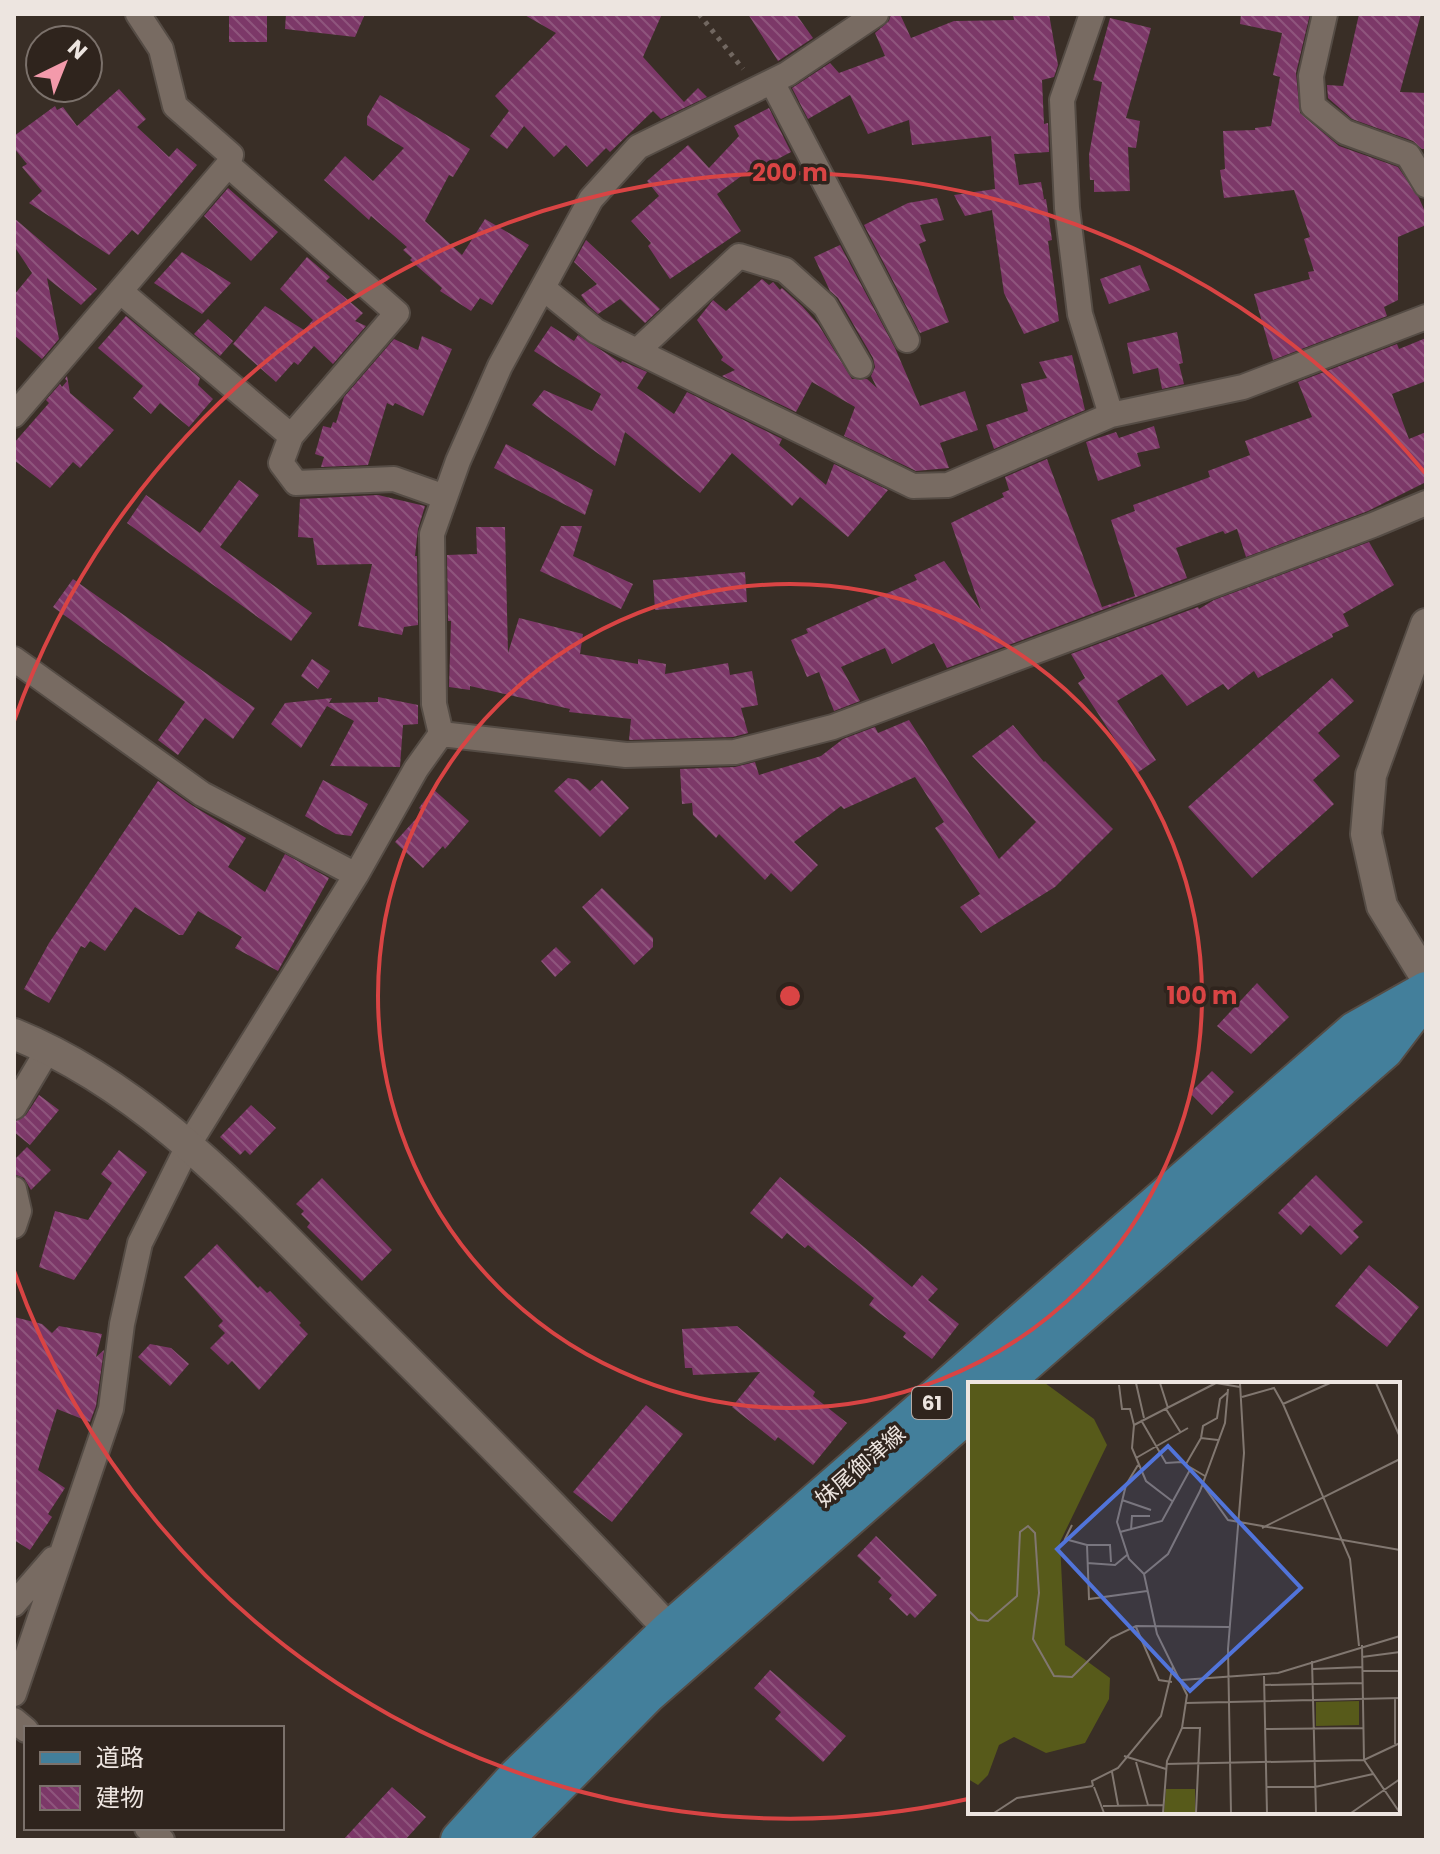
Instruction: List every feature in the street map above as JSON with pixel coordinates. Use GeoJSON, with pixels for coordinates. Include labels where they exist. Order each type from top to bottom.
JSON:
{"type":"FeatureCollection","features":[{"type":"Feature","properties":{"kind":"main road","name":"妹尾御津線"},"geometry":{"type":"LineString","coordinates":[[1003,1382],[1384,1050],[1426,993]]}},
{"type":"Feature","properties":{"kind":"main road","name":"妹尾御津線"},"geometry":{"type":"LineString","coordinates":[[503,1840],[647,1694],[680,1642],[1355,1031],[1426,993]]}},
{"type":"Feature","properties":{"kind":"main road","name":"妹尾御津線"},"geometry":{"type":"LineString","coordinates":[[460,1840],[517,1777],[680,1642],[968,1413]]}},
{"type":"Feature","properties":{"kind":"street"},"geometry":{"type":"LineString","coordinates":[[14,415],[228,165],[231,155],[175,106],[161,49],[138,14]]}},
{"type":"Feature","properties":{"kind":"street"},"geometry":{"type":"LineString","coordinates":[[14,1694],[111,1409],[122,1324],[140,1243],[189,1144],[356,875],[416,769],[441,734],[434,704],[432,534],[458,461],[500,366],[591,199],[638,147],[765,85],[876,14]]}},
{"type":"Feature","properties":{"kind":"street"},"geometry":{"type":"LineString","coordinates":[[1092,14],[1062,100],[1062,115],[1067,208],[1080,314],[1111,415]]}},
{"type":"Feature","properties":{"kind":"street"},"geometry":{"type":"LineString","coordinates":[[1325,14],[1311,76],[1313,106],[1345,132],[1408,155],[1426,185]]}},
{"type":"Feature","properties":{"kind":"street"},"geometry":{"type":"LineString","coordinates":[[765,85],[907,340]]}},
{"type":"Feature","properties":{"kind":"street"},"geometry":{"type":"LineString","coordinates":[[228,165],[397,313],[291,436],[281,463],[296,483],[394,479],[445,497]]}},
{"type":"Feature","properties":{"kind":"street"},"geometry":{"type":"LineString","coordinates":[[637,351],[739,256],[785,270],[825,306],[860,366]]}},
{"type":"Feature","properties":{"kind":"street"},"geometry":{"type":"LineString","coordinates":[[543,288],[596,331],[913,486],[948,485],[1111,415],[1243,387],[1426,317]]}},
{"type":"Feature","properties":{"kind":"street"},"geometry":{"type":"LineString","coordinates":[[120,291],[291,436]]}},
{"type":"Feature","properties":{"kind":"street"},"geometry":{"type":"LineString","coordinates":[[441,734],[626,755],[735,752],[833,727],[1426,503]]}},
{"type":"Feature","properties":{"kind":"street"},"geometry":{"type":"LineString","coordinates":[[1426,624],[1371,775],[1366,834],[1382,906],[1426,978]]}},
{"type":"Feature","properties":{"kind":"street"},"geometry":{"type":"LineString","coordinates":[[14,659],[202,794],[356,875]]}},
{"type":"Feature","properties":{"kind":"street"},"geometry":{"type":"LineString","coordinates":[[14,1034],[49,1048],[125,1095],[189,1144],[454,1406],[680,1642]]}},
{"type":"Feature","properties":{"kind":"street"},"geometry":{"type":"LineString","coordinates":[[14,1107],[49,1048]]}},
{"type":"Feature","properties":{"kind":"street"},"geometry":{"type":"LineString","coordinates":[[14,1189],[19,1211],[14,1226]]}},
{"type":"Feature","properties":{"kind":"street"},"geometry":{"type":"LineString","coordinates":[[14,1604],[62,1548]]}},
{"type":"Feature","properties":{"kind":"path"},"geometry":{"type":"LineString","coordinates":[[699,14],[765,85]]}},
{"type":"Feature","properties":{"kind":"building"},"geometry":{"type":"Polygon","coordinates":[[[229,14],[267,14],[267,42],[229,42],[229,14]]]}},
{"type":"Feature","properties":{"kind":"building"},"geometry":{"type":"Polygon","coordinates":[[[286,14],[365,14],[355,37],[285,29],[286,14]]]}},
{"type":"Feature","properties":{"kind":"building"},"geometry":{"type":"Polygon","coordinates":[[[523,14],[662,14],[643,57],[684,102],[698,88],[707,97],[661,119],[653,111],[610,152],[606,148],[587,167],[566,145],[554,157],[524,126],[507,149],[490,136],[509,111],[495,96],[556,33],[523,14]]]}},
{"type":"Feature","properties":{"kind":"building"},"geometry":{"type":"Polygon","coordinates":[[[748,14],[796,14],[813,38],[778,61],[748,14]]]}},
{"type":"Feature","properties":{"kind":"building"},"geometry":{"type":"Polygon","coordinates":[[[891,14],[900,14],[911,38],[954,21],[1014,20],[1013,14],[1049,14],[1058,65],[1054,77],[1042,80],[1049,152],[1014,154],[1019,185],[1041,182],[1044,199],[1041,200],[1046,199],[1052,240],[1048,241],[1059,321],[1024,334],[1004,293],[992,210],[965,216],[954,195],[995,189],[991,136],[912,145],[909,120],[868,134],[850,95],[808,119],[792,88],[830,63],[839,73],[885,56],[875,33],[889,21],[891,14]]]}},
{"type":"Feature","properties":{"kind":"building"},"geometry":{"type":"Polygon","coordinates":[[[1241,14],[1310,14],[1296,73],[1300,113],[1339,146],[1398,167],[1426,214],[1426,225],[1398,237],[1398,300],[1384,307],[1387,316],[1273,360],[1254,294],[1310,279],[1308,272],[1314,271],[1304,239],[1310,237],[1294,190],[1224,198],[1220,170],[1225,169],[1223,131],[1271,126],[1280,77],[1273,75],[1282,33],[1240,24],[1241,14]]]}},
{"type":"Feature","properties":{"kind":"building"},"geometry":{"type":"Polygon","coordinates":[[[1359,14],[1421,14],[1400,92],[1426,93],[1426,149],[1413,141],[1352,119],[1328,98],[1327,85],[1343,86],[1359,14]]]}},
{"type":"Feature","properties":{"kind":"building"},"geometry":{"type":"Polygon","coordinates":[[[1110,18],[1151,28],[1126,118],[1140,121],[1136,148],[1128,147],[1130,191],[1094,192],[1089,155],[1102,82],[1093,80],[1110,18]]]}},
{"type":"Feature","properties":{"kind":"building"},"geometry":{"type":"Polygon","coordinates":[[[119,89],[146,119],[137,127],[169,157],[177,148],[197,165],[138,235],[132,230],[109,255],[29,203],[42,191],[22,167],[27,164],[14,148],[14,136],[55,106],[57,110],[63,107],[77,126],[119,89]]]}},
{"type":"Feature","properties":{"kind":"building"},"geometry":{"type":"Polygon","coordinates":[[[380,95],[470,149],[453,177],[449,175],[425,221],[462,255],[485,219],[529,245],[492,305],[480,298],[471,311],[440,291],[442,288],[410,260],[412,258],[403,250],[407,247],[371,216],[369,220],[324,180],[345,156],[373,181],[404,148],[367,125],[367,117],[380,95]]]}},
{"type":"Feature","properties":{"kind":"building"},"geometry":{"type":"Polygon","coordinates":[[[769,108],[791,152],[757,170],[755,166],[717,194],[741,231],[670,279],[648,246],[651,243],[631,221],[659,196],[647,181],[688,145],[709,168],[739,136],[734,126],[769,108]]]}},
{"type":"Feature","properties":{"kind":"building"},"geometry":{"type":"Polygon","coordinates":[[[228,188],[278,232],[251,261],[204,216],[228,188]]]}},
{"type":"Feature","properties":{"kind":"building"},"geometry":{"type":"Polygon","coordinates":[[[937,198],[944,220],[920,225],[926,241],[919,244],[949,322],[920,333],[864,225],[908,203],[937,198]]]}},
{"type":"Feature","properties":{"kind":"building"},"geometry":{"type":"Polygon","coordinates":[[[14,218],[97,289],[81,305],[47,278],[59,339],[42,359],[14,335],[14,295],[32,273],[14,246],[14,218]]]}},
{"type":"Feature","properties":{"kind":"building"},"geometry":{"type":"Polygon","coordinates":[[[586,240],[660,309],[645,323],[620,299],[598,314],[588,305],[581,295],[597,284],[574,262],[586,240]]]}},
{"type":"Feature","properties":{"kind":"building"},"geometry":{"type":"Polygon","coordinates":[[[840,245],[895,348],[920,406],[965,391],[978,430],[940,443],[949,468],[916,471],[844,436],[855,407],[812,382],[796,412],[722,376],[735,370],[721,360],[723,357],[697,320],[713,300],[726,311],[762,279],[769,285],[773,282],[780,290],[782,288],[802,306],[818,324],[852,379],[867,379],[877,388],[871,376],[875,367],[873,358],[838,298],[830,291],[814,257],[840,245]]]}},
{"type":"Feature","properties":{"kind":"building"},"geometry":{"type":"Polygon","coordinates":[[[182,252],[231,283],[202,314],[154,283],[182,252]]]}},
{"type":"Feature","properties":{"kind":"building"},"geometry":{"type":"Polygon","coordinates":[[[307,257],[330,277],[326,281],[363,313],[355,321],[366,326],[333,364],[314,346],[298,365],[294,362],[276,382],[233,344],[265,306],[304,330],[313,320],[280,289],[307,257]]]}},
{"type":"Feature","properties":{"kind":"building"},"geometry":{"type":"Polygon","coordinates":[[[1140,265],[1150,290],[1109,304],[1100,279],[1140,265]]]}},
{"type":"Feature","properties":{"kind":"building"},"geometry":{"type":"Polygon","coordinates":[[[126,316],[200,378],[198,385],[213,399],[189,427],[160,403],[151,414],[133,398],[143,386],[98,348],[126,316]]]}},
{"type":"Feature","properties":{"kind":"building"},"geometry":{"type":"Polygon","coordinates":[[[208,319],[233,341],[220,356],[194,334],[208,319]]]}},
{"type":"Feature","properties":{"kind":"building"},"geometry":{"type":"Polygon","coordinates":[[[551,326],[574,341],[578,335],[621,363],[647,372],[637,388],[674,414],[687,392],[782,439],[779,445],[826,485],[834,464],[888,490],[848,537],[800,497],[792,506],[732,453],[700,493],[625,432],[615,466],[532,405],[544,390],[592,411],[601,394],[534,351],[551,326]]]}},
{"type":"Feature","properties":{"kind":"building"},"geometry":{"type":"Polygon","coordinates":[[[1177,332],[1184,384],[1162,389],[1158,368],[1133,374],[1127,343],[1177,332]]]}},
{"type":"Feature","properties":{"kind":"building"},"geometry":{"type":"Polygon","coordinates":[[[422,336],[452,349],[423,416],[395,403],[393,406],[387,403],[368,465],[321,467],[324,457],[315,454],[323,426],[331,428],[333,422],[336,423],[344,397],[394,339],[418,350],[422,336]]]}},
{"type":"Feature","properties":{"kind":"building"},"geometry":{"type":"Polygon","coordinates":[[[1426,338],[1426,381],[1392,394],[1409,439],[1426,432],[1426,482],[1368,511],[1246,557],[1237,529],[1176,548],[1187,578],[947,668],[934,643],[892,664],[885,648],[841,667],[860,701],[834,711],[819,672],[807,677],[791,640],[808,633],[806,629],[917,580],[914,575],[944,561],[981,610],[951,523],[1004,497],[1002,493],[1009,490],[1005,477],[1047,459],[1102,607],[1135,596],[1111,520],[1135,511],[1133,505],[1210,477],[1208,471],[1250,455],[1245,441],[1312,417],[1298,382],[1397,344],[1399,349],[1426,338]]]}},
{"type":"Feature","properties":{"kind":"building"},"geometry":{"type":"Polygon","coordinates":[[[1072,355],[1085,410],[994,449],[986,425],[1028,411],[1021,384],[1047,378],[1039,362],[1072,355]]]}},
{"type":"Feature","properties":{"kind":"building"},"geometry":{"type":"Polygon","coordinates":[[[67,376],[70,393],[114,430],[80,468],[73,462],[50,488],[14,460],[14,443],[49,403],[46,400],[60,384],[62,387],[67,381],[67,376]]]}},
{"type":"Feature","properties":{"kind":"building"},"geometry":{"type":"Polygon","coordinates":[[[1154,426],[1160,448],[1137,453],[1141,466],[1098,481],[1086,442],[1116,432],[1119,438],[1154,426]]]}},
{"type":"Feature","properties":{"kind":"building"},"geometry":{"type":"Polygon","coordinates":[[[506,444],[593,490],[585,515],[494,468],[506,444]]]}},
{"type":"Feature","properties":{"kind":"building"},"geometry":{"type":"Polygon","coordinates":[[[239,480],[259,495],[220,547],[312,613],[291,641],[127,523],[146,495],[200,533],[239,480]]]}},
{"type":"Feature","properties":{"kind":"building"},"geometry":{"type":"Polygon","coordinates":[[[378,495],[425,506],[415,556],[418,625],[404,627],[402,635],[358,626],[372,564],[317,565],[313,538],[298,537],[300,499],[378,495]]]}},
{"type":"Feature","properties":{"kind":"building"},"geometry":{"type":"Polygon","coordinates":[[[561,526],[582,526],[573,556],[633,584],[621,609],[540,571],[561,526]]]}},
{"type":"Feature","properties":{"kind":"building"},"geometry":{"type":"Polygon","coordinates":[[[476,527],[505,527],[508,653],[519,618],[583,634],[580,654],[638,664],[638,659],[666,664],[665,674],[728,663],[730,675],[752,671],[758,705],[741,708],[748,733],[733,737],[629,740],[631,719],[569,712],[570,709],[470,686],[470,690],[449,687],[451,621],[448,621],[447,555],[477,554],[476,527]]]}},
{"type":"Feature","properties":{"kind":"building"},"geometry":{"type":"Polygon","coordinates":[[[1369,542],[1394,585],[1343,614],[1349,626],[1332,634],[1333,637],[1258,678],[1254,671],[1228,690],[1223,684],[1187,706],[1162,674],[1117,701],[1156,760],[1137,773],[1078,683],[1085,678],[1071,654],[1199,609],[1214,600],[1369,542]]]}},
{"type":"Feature","properties":{"kind":"building"},"geometry":{"type":"Polygon","coordinates":[[[745,572],[747,602],[655,610],[653,580],[745,572]]]}},
{"type":"Feature","properties":{"kind":"building"},"geometry":{"type":"Polygon","coordinates":[[[73,579],[255,708],[233,739],[205,718],[178,755],[158,740],[185,702],[53,607],[73,579]]]}},
{"type":"Feature","properties":{"kind":"building"},"geometry":{"type":"Polygon","coordinates":[[[312,659],[330,671],[318,689],[301,676],[312,659]]]}},
{"type":"Feature","properties":{"kind":"building"},"geometry":{"type":"Polygon","coordinates":[[[1332,678],[1354,701],[1318,733],[1340,756],[1313,780],[1334,804],[1252,878],[1188,807],[1332,678]]]}},
{"type":"Feature","properties":{"kind":"building"},"geometry":{"type":"Polygon","coordinates":[[[378,697],[418,705],[418,724],[403,725],[400,767],[330,766],[354,721],[327,706],[301,748],[271,724],[285,703],[332,698],[329,703],[378,702],[378,697]]]}},
{"type":"Feature","properties":{"kind":"building"},"geometry":{"type":"Polygon","coordinates":[[[909,720],[999,859],[1036,822],[972,756],[1013,725],[1044,762],[1113,829],[1055,887],[981,933],[960,907],[980,894],[935,828],[944,822],[915,777],[844,809],[841,806],[794,842],[818,865],[791,892],[771,873],[765,880],[719,834],[716,838],[693,815],[692,803],[682,804],[680,769],[735,767],[755,762],[759,775],[821,756],[843,739],[875,727],[878,733],[909,720]]]}},
{"type":"Feature","properties":{"kind":"building"},"geometry":{"type":"Polygon","coordinates":[[[568,778],[578,780],[590,791],[602,780],[629,808],[600,837],[554,791],[568,778]]]}},
{"type":"Feature","properties":{"kind":"building"},"geometry":{"type":"Polygon","coordinates":[[[323,780],[368,804],[351,836],[336,834],[305,816],[323,780]]]}},
{"type":"Feature","properties":{"kind":"building"},"geometry":{"type":"Polygon","coordinates":[[[158,781],[246,838],[228,867],[265,892],[285,854],[329,878],[278,971],[235,948],[242,937],[198,911],[183,935],[179,935],[135,907],[105,951],[90,941],[85,948],[81,946],[49,1003],[24,989],[49,943],[158,781]]]}},
{"type":"Feature","properties":{"kind":"building"},"geometry":{"type":"Polygon","coordinates":[[[433,789],[469,821],[445,849],[443,846],[423,868],[395,842],[423,811],[419,808],[433,789]]]}},
{"type":"Feature","properties":{"kind":"building"},"geometry":{"type":"Polygon","coordinates":[[[602,888],[653,938],[653,947],[634,965],[582,907],[602,888]]]}},
{"type":"Feature","properties":{"kind":"building"},"geometry":{"type":"Polygon","coordinates":[[[556,947],[571,962],[555,977],[541,961],[556,947]]]}},
{"type":"Feature","properties":{"kind":"building"},"geometry":{"type":"Polygon","coordinates":[[[1257,983],[1289,1017],[1251,1054],[1217,1026],[1257,983]]]}},
{"type":"Feature","properties":{"kind":"building"},"geometry":{"type":"Polygon","coordinates":[[[1212,1071],[1234,1092],[1212,1115],[1190,1093],[1212,1071]]]}},
{"type":"Feature","properties":{"kind":"building"},"geometry":{"type":"Polygon","coordinates":[[[39,1095],[59,1110],[30,1145],[14,1132],[14,1122],[26,1115],[39,1095]]]}},
{"type":"Feature","properties":{"kind":"building"},"geometry":{"type":"Polygon","coordinates":[[[251,1105],[276,1128],[250,1155],[245,1150],[240,1155],[220,1137],[251,1105]]]}},
{"type":"Feature","properties":{"kind":"building"},"geometry":{"type":"Polygon","coordinates":[[[27,1147],[51,1170],[31,1190],[24,1178],[14,1174],[14,1160],[27,1147]]]}},
{"type":"Feature","properties":{"kind":"building"},"geometry":{"type":"Polygon","coordinates":[[[119,1150],[147,1172],[74,1280],[39,1267],[55,1211],[88,1220],[112,1183],[101,1174],[119,1150]]]}},
{"type":"Feature","properties":{"kind":"building"},"geometry":{"type":"Polygon","coordinates":[[[1316,1175],[1363,1222],[1353,1231],[1359,1237],[1341,1255],[1310,1225],[1301,1235],[1278,1213],[1316,1175]]]}},
{"type":"Feature","properties":{"kind":"building"},"geometry":{"type":"Polygon","coordinates":[[[780,1177],[912,1287],[922,1275],[938,1289],[928,1300],[959,1324],[932,1359],[903,1337],[906,1333],[869,1305],[874,1298],[808,1245],[805,1248],[787,1233],[782,1239],[750,1213],[780,1177]]]}},
{"type":"Feature","properties":{"kind":"building"},"geometry":{"type":"Polygon","coordinates":[[[322,1178],[392,1250],[362,1281],[307,1227],[310,1223],[296,1204],[322,1178]]]}},
{"type":"Feature","properties":{"kind":"building"},"geometry":{"type":"Polygon","coordinates":[[[217,1244],[258,1288],[260,1286],[267,1293],[270,1291],[308,1334],[259,1390],[232,1361],[228,1365],[210,1348],[225,1333],[218,1326],[223,1321],[184,1277],[217,1244]]]}},
{"type":"Feature","properties":{"kind":"building"},"geometry":{"type":"Polygon","coordinates":[[[1369,1265],[1419,1307],[1387,1347],[1335,1306],[1369,1265]]]}},
{"type":"Feature","properties":{"kind":"building"},"geometry":{"type":"Polygon","coordinates":[[[14,1317],[42,1324],[52,1333],[59,1326],[102,1334],[96,1357],[104,1350],[96,1406],[90,1422],[57,1409],[38,1470],[65,1488],[48,1514],[52,1517],[30,1550],[14,1540],[14,1317]]]}},
{"type":"Feature","properties":{"kind":"building"},"geometry":{"type":"Polygon","coordinates":[[[737,1326],[847,1423],[813,1465],[778,1437],[775,1441],[732,1407],[760,1372],[693,1375],[692,1368],[685,1368],[682,1329],[737,1326]]]}},
{"type":"Feature","properties":{"kind":"building"},"geometry":{"type":"Polygon","coordinates":[[[150,1344],[171,1348],[189,1364],[170,1386],[138,1357],[150,1344]]]}},
{"type":"Feature","properties":{"kind":"building"},"geometry":{"type":"Polygon","coordinates":[[[646,1405],[683,1434],[612,1522],[573,1492],[646,1405]]]}},
{"type":"Feature","properties":{"kind":"building"},"geometry":{"type":"Polygon","coordinates":[[[876,1536],[937,1595],[915,1618],[910,1613],[907,1616],[889,1599],[892,1595],[878,1582],[881,1578],[857,1556],[876,1536]]]}},
{"type":"Feature","properties":{"kind":"building"},"geometry":{"type":"Polygon","coordinates":[[[770,1670],[846,1736],[823,1762],[775,1719],[781,1712],[754,1688],[770,1670]]]}},
{"type":"Feature","properties":{"kind":"building"},"geometry":{"type":"Polygon","coordinates":[[[392,1787],[426,1817],[405,1840],[343,1840],[392,1787]]]}}]}
